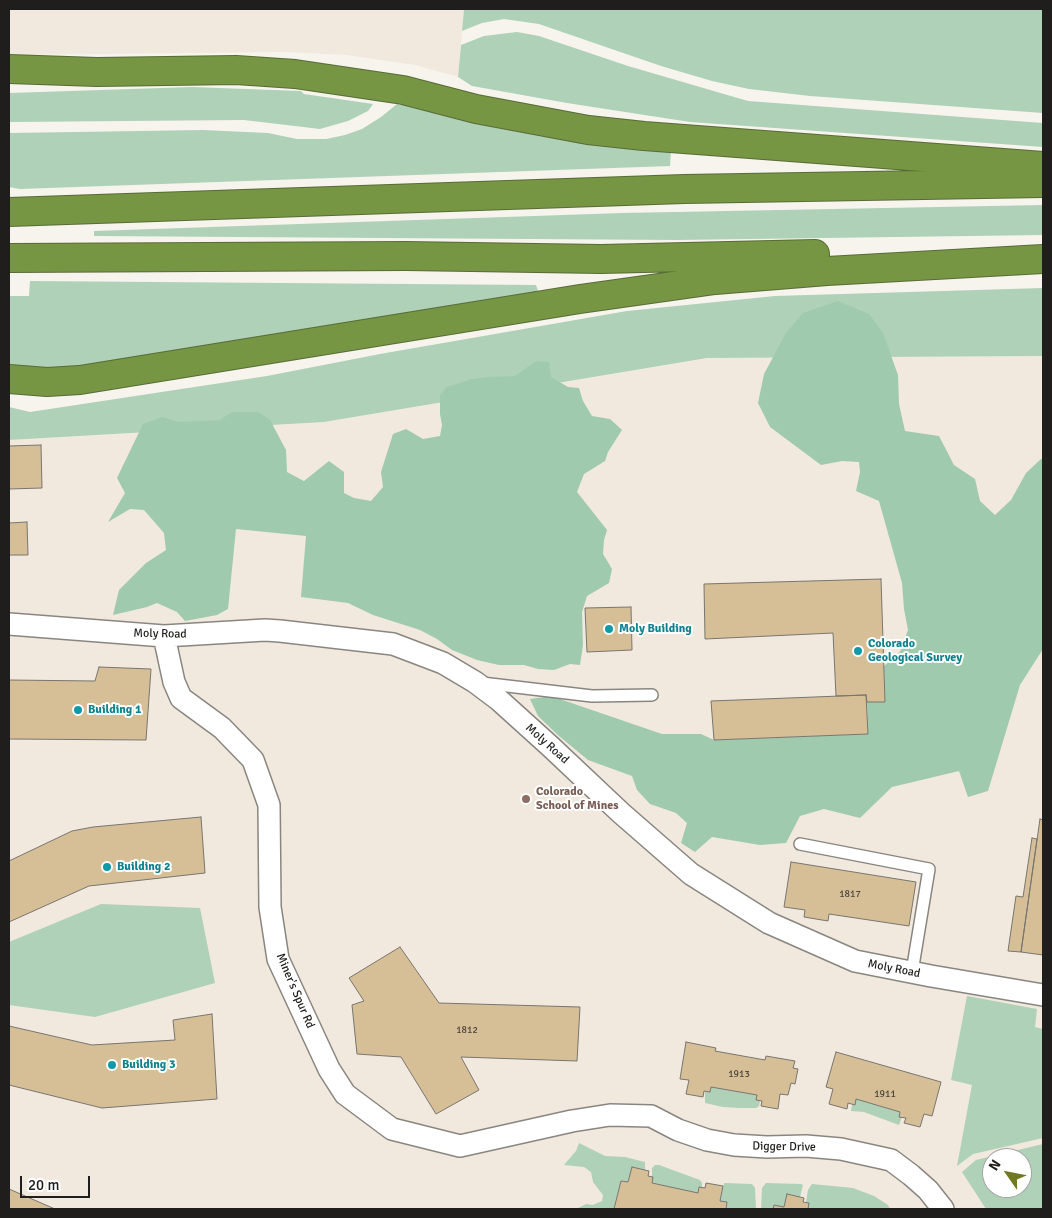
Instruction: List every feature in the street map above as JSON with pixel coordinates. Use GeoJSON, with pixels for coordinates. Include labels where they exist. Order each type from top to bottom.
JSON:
{"type":"FeatureCollection","features":[{"type":"Feature","properties":{"kind":"highway"},"geometry":{"type":"LineString","coordinates":[[9,69],[97,72]]}},
{"type":"Feature","properties":{"kind":"highway"},"geometry":{"type":"LineString","coordinates":[[9,80],[97,72],[201,69],[255,70],[396,89],[476,109],[588,130],[652,137],[1043,166]]}},
{"type":"Feature","properties":{"kind":"highway"},"geometry":{"type":"LineString","coordinates":[[9,212],[468,198],[684,189],[1043,183]]}},
{"type":"Feature","properties":{"kind":"highway"},"geometry":{"type":"LineString","coordinates":[[9,258],[416,256],[609,259],[1043,252]]}},
{"type":"Feature","properties":{"kind":"highway"},"geometry":{"type":"LineString","coordinates":[[9,379],[46,382],[80,380],[580,298],[707,281],[827,271],[1043,259]]}},
{"type":"Feature","properties":{"kind":"street","name":"Moly Road"},"geometry":{"type":"LineString","coordinates":[[9,624],[164,636],[266,630],[393,644],[443,663],[475,682],[499,700],[621,813],[691,874],[768,923],[855,961],[1043,995]]}},
{"type":"Feature","properties":{"kind":"street","name":"Miner's Spur Rd"},"geometry":{"type":"LineString","coordinates":[[164,636],[174,682],[181,698],[222,728],[253,760],[269,805],[270,907],[278,959],[329,1069],[345,1094],[392,1129],[460,1146],[572,1120],[610,1114]]}},
{"type":"Feature","properties":{"kind":"street","name":"Digger Drive"},"geometry":{"type":"LineString","coordinates":[[610,1114],[651,1116],[678,1130],[716,1142],[767,1147],[806,1146],[841,1149],[891,1160],[928,1190],[943,1209]]}},
{"type":"Feature","properties":{"kind":"lane"},"geometry":{"type":"LineString","coordinates":[[475,682],[592,696],[652,695]]}},
{"type":"Feature","properties":{"kind":"lane"},"geometry":{"type":"LineString","coordinates":[[800,844],[929,869],[912,972]]}},
{"type":"Feature","properties":{"kind":"shaded area"},"geometry":{"type":"Polygon","coordinates":[[[9,9],[464,9],[458,77],[415,65],[346,55],[286,52],[9,55],[9,9]]]}},
{"type":"Feature","properties":{"kind":"shaded area","name":"Colorado School of Mines"},"geometry":{"type":"Polygon","coordinates":[[[1043,356],[1043,1209],[9,1209],[9,440],[324,422],[707,358],[1043,356]]]}},
{"type":"Feature","properties":{"kind":"green space"},"geometry":{"type":"Polygon","coordinates":[[[464,9],[1043,9],[1043,113],[810,96],[749,89],[712,81],[661,66],[539,24],[504,19],[482,23],[462,31],[464,9]]]}},
{"type":"Feature","properties":{"kind":"green space"},"geometry":{"type":"Polygon","coordinates":[[[517,32],[539,36],[628,66],[748,101],[1043,123],[1043,147],[690,122],[472,86],[458,77],[461,45],[484,36],[517,32]]]}},
{"type":"Feature","properties":{"kind":"green space"},"geometry":{"type":"Polygon","coordinates":[[[192,87],[301,91],[304,94],[373,104],[368,111],[348,121],[320,129],[244,120],[9,122],[9,93],[192,87]]]}},
{"type":"Feature","properties":{"kind":"green space"},"geometry":{"type":"Polygon","coordinates":[[[397,104],[557,135],[671,150],[670,166],[20,189],[9,187],[9,133],[203,130],[268,133],[297,139],[326,139],[362,129],[397,104]]]}},
{"type":"Feature","properties":{"kind":"green space"},"geometry":{"type":"Polygon","coordinates":[[[1043,205],[1043,235],[676,240],[94,236],[94,231],[622,213],[1043,205]]]}},
{"type":"Feature","properties":{"kind":"green space"},"geometry":{"type":"Polygon","coordinates":[[[30,281],[536,285],[539,294],[63,371],[9,371],[9,296],[29,296],[30,281]]]}},
{"type":"Feature","properties":{"kind":"green space"},"geometry":{"type":"Polygon","coordinates":[[[1043,288],[1043,356],[707,358],[324,422],[9,440],[9,407],[30,412],[267,376],[380,354],[627,311],[775,296],[1043,288]]]}},
{"type":"Feature","properties":{"kind":"green space"},"geometry":{"type":"Polygon","coordinates":[[[838,301],[869,314],[883,333],[898,375],[899,404],[905,431],[939,436],[954,465],[975,479],[980,501],[995,515],[1011,500],[1026,473],[1043,459],[1043,649],[1020,685],[988,791],[968,797],[959,771],[892,787],[860,818],[824,809],[800,816],[786,843],[760,845],[712,837],[695,852],[681,843],[687,823],[676,813],[650,804],[637,790],[632,776],[588,760],[538,716],[530,699],[551,696],[662,734],[701,734],[714,740],[868,734],[867,702],[885,702],[884,666],[900,652],[908,630],[902,583],[879,501],[856,491],[860,472],[859,462],[842,461],[821,465],[770,427],[758,403],[764,374],[786,333],[803,313],[838,301]]]}},
{"type":"Feature","properties":{"kind":"green space"},"geometry":{"type":"Polygon","coordinates":[[[536,361],[549,362],[551,377],[568,387],[579,388],[583,401],[592,416],[610,419],[622,430],[608,452],[605,461],[584,474],[577,492],[607,530],[603,554],[612,569],[609,583],[587,596],[582,612],[583,645],[580,665],[570,664],[554,670],[538,669],[524,665],[499,665],[477,660],[452,650],[420,630],[373,615],[348,603],[301,597],[306,536],[236,529],[228,609],[217,615],[185,621],[177,612],[157,603],[113,615],[119,590],[146,563],[166,550],[164,533],[144,510],[130,509],[108,522],[125,493],[117,478],[143,424],[162,417],[179,422],[220,420],[232,412],[258,412],[270,420],[286,450],[287,472],[304,481],[329,461],[344,472],[344,493],[354,498],[371,501],[383,487],[381,472],[393,434],[406,429],[423,439],[440,436],[442,425],[440,395],[447,387],[472,379],[515,376],[536,361]]]}},
{"type":"Feature","properties":{"kind":"green space"},"geometry":{"type":"Polygon","coordinates":[[[101,904],[200,908],[215,983],[95,1017],[9,1005],[9,942],[101,904]]]}},
{"type":"Feature","properties":{"kind":"green space"},"geometry":{"type":"Polygon","coordinates":[[[967,996],[1037,1009],[1035,1027],[1043,1029],[1043,1138],[999,1148],[982,1148],[982,1152],[973,1154],[957,1166],[972,1085],[951,1080],[967,996]]]}},
{"type":"Feature","properties":{"kind":"green space"},"geometry":{"type":"Polygon","coordinates":[[[711,1087],[757,1095],[756,1100],[760,1101],[759,1106],[756,1108],[739,1108],[705,1103],[705,1092],[710,1092],[711,1087]]]}},
{"type":"Feature","properties":{"kind":"green space"},"geometry":{"type":"Polygon","coordinates":[[[856,1099],[900,1112],[899,1116],[902,1117],[899,1125],[864,1112],[851,1111],[856,1099]]]}},
{"type":"Feature","properties":{"kind":"green space"},"geometry":{"type":"Polygon","coordinates":[[[579,1143],[605,1156],[625,1157],[645,1162],[645,1170],[632,1167],[628,1182],[621,1181],[614,1209],[576,1209],[586,1204],[593,1205],[602,1201],[603,1195],[593,1182],[591,1172],[584,1167],[564,1165],[576,1151],[579,1143]]]}},
{"type":"Feature","properties":{"kind":"green space"},"geometry":{"type":"Polygon","coordinates":[[[1043,1144],[1043,1209],[986,1209],[962,1172],[976,1160],[982,1159],[982,1198],[1032,1198],[1032,1148],[1026,1148],[1043,1144]]]}},
{"type":"Feature","properties":{"kind":"green space"},"geometry":{"type":"Polygon","coordinates":[[[655,1165],[700,1180],[702,1187],[699,1187],[698,1193],[652,1183],[652,1168],[655,1165]]]}},
{"type":"Feature","properties":{"kind":"green space"},"geometry":{"type":"Polygon","coordinates":[[[724,1183],[752,1184],[755,1188],[756,1209],[726,1209],[727,1202],[720,1201],[724,1183]]]}},
{"type":"Feature","properties":{"kind":"green space"},"geometry":{"type":"Polygon","coordinates":[[[766,1183],[803,1185],[800,1197],[784,1207],[775,1205],[773,1209],[761,1209],[762,1188],[766,1183]]]}},
{"type":"Feature","properties":{"kind":"green space"},"geometry":{"type":"Polygon","coordinates":[[[812,1184],[853,1188],[874,1196],[888,1205],[890,1209],[808,1209],[809,1203],[806,1203],[808,1190],[812,1184]]]}},
{"type":"Feature","properties":{"kind":"building"},"geometry":{"type":"Polygon","coordinates":[[[41,445],[42,488],[9,489],[9,446],[41,445]]]}},
{"type":"Feature","properties":{"kind":"building"},"geometry":{"type":"Polygon","coordinates":[[[27,522],[28,555],[9,555],[9,523],[27,522]]]}},
{"type":"Feature","properties":{"kind":"building","name":"Colorado Geological Survey"},"geometry":{"type":"Polygon","coordinates":[[[881,579],[885,702],[867,702],[866,695],[836,696],[833,633],[705,639],[704,584],[881,579]]]}},
{"type":"Feature","properties":{"kind":"building","name":"Moly Building"},"geometry":{"type":"Polygon","coordinates":[[[631,607],[632,650],[587,652],[585,608],[631,607]]]}},
{"type":"Feature","properties":{"kind":"building","name":"Building 1"},"geometry":{"type":"Polygon","coordinates":[[[99,667],[151,669],[146,740],[9,739],[9,680],[95,681],[99,667]]]}},
{"type":"Feature","properties":{"kind":"building"},"geometry":{"type":"Polygon","coordinates":[[[866,695],[868,734],[714,740],[711,701],[866,695]]]}},
{"type":"Feature","properties":{"kind":"building","name":"Building 2"},"geometry":{"type":"Polygon","coordinates":[[[201,817],[205,873],[89,886],[9,922],[9,861],[72,831],[93,827],[201,817]]]}},
{"type":"Feature","properties":{"kind":"building"},"geometry":{"type":"Polygon","coordinates":[[[1040,819],[1043,820],[1043,955],[1021,952],[1040,819]]]}},
{"type":"Feature","properties":{"kind":"building"},"geometry":{"type":"Polygon","coordinates":[[[1032,838],[1037,839],[1021,952],[1008,951],[1016,896],[1023,897],[1032,838]]]}},
{"type":"Feature","properties":{"kind":"building"},"geometry":{"type":"Polygon","coordinates":[[[791,862],[916,882],[909,926],[829,914],[828,921],[804,917],[805,910],[784,907],[791,862]]]}},
{"type":"Feature","properties":{"kind":"building"},"geometry":{"type":"Polygon","coordinates":[[[400,947],[439,1003],[580,1007],[577,1061],[461,1057],[479,1090],[436,1114],[401,1057],[357,1054],[352,1005],[364,1001],[349,978],[400,947]]]}},
{"type":"Feature","properties":{"kind":"building","name":"Building 3"},"geometry":{"type":"Polygon","coordinates":[[[212,1014],[217,1099],[102,1108],[9,1085],[9,1026],[92,1045],[175,1040],[173,1020],[212,1014]]]}},
{"type":"Feature","properties":{"kind":"building"},"geometry":{"type":"Polygon","coordinates":[[[686,1042],[716,1048],[715,1051],[765,1060],[766,1056],[795,1061],[793,1068],[798,1069],[795,1084],[791,1083],[788,1095],[780,1094],[778,1109],[761,1106],[762,1101],[756,1100],[757,1095],[711,1087],[710,1092],[704,1091],[703,1097],[686,1094],[689,1080],[680,1079],[686,1042]]]}},
{"type":"Feature","properties":{"kind":"building"},"geometry":{"type":"Polygon","coordinates":[[[836,1052],[941,1082],[932,1116],[924,1114],[920,1127],[904,1123],[906,1118],[899,1117],[900,1112],[856,1099],[855,1105],[848,1103],[847,1109],[829,1104],[833,1089],[826,1087],[836,1052]]]}},
{"type":"Feature","properties":{"kind":"building"},"geometry":{"type":"Polygon","coordinates":[[[632,1167],[649,1171],[648,1176],[653,1177],[652,1183],[698,1193],[699,1187],[705,1188],[706,1183],[723,1186],[720,1201],[727,1202],[726,1209],[614,1209],[621,1181],[628,1182],[632,1167]]]}},
{"type":"Feature","properties":{"kind":"building"},"geometry":{"type":"Polygon","coordinates":[[[9,1189],[55,1209],[9,1209],[9,1189]]]}},
{"type":"Feature","properties":{"kind":"building"},"geometry":{"type":"Polygon","coordinates":[[[787,1194],[804,1198],[803,1202],[809,1203],[808,1209],[773,1209],[774,1205],[784,1207],[787,1194]]]}},
{"type":"Feature","properties":{"kind":"place","name":"Moly Building"},"geometry":{"type":"Point","coordinates":[609,629]}},
{"type":"Feature","properties":{"kind":"place","name":"Colorado Geological Survey"},"geometry":{"type":"Point","coordinates":[858,651]}},
{"type":"Feature","properties":{"kind":"place","name":"Building 1"},"geometry":{"type":"Point","coordinates":[78,710]}},
{"type":"Feature","properties":{"kind":"place","name":"Colorado School of Mines"},"geometry":{"type":"Point","coordinates":[526,799]}},
{"type":"Feature","properties":{"kind":"place","name":"Building 2"},"geometry":{"type":"Point","coordinates":[107,867]}},
{"type":"Feature","properties":{"kind":"place","name":"Building 3"},"geometry":{"type":"Point","coordinates":[112,1065]}}]}
